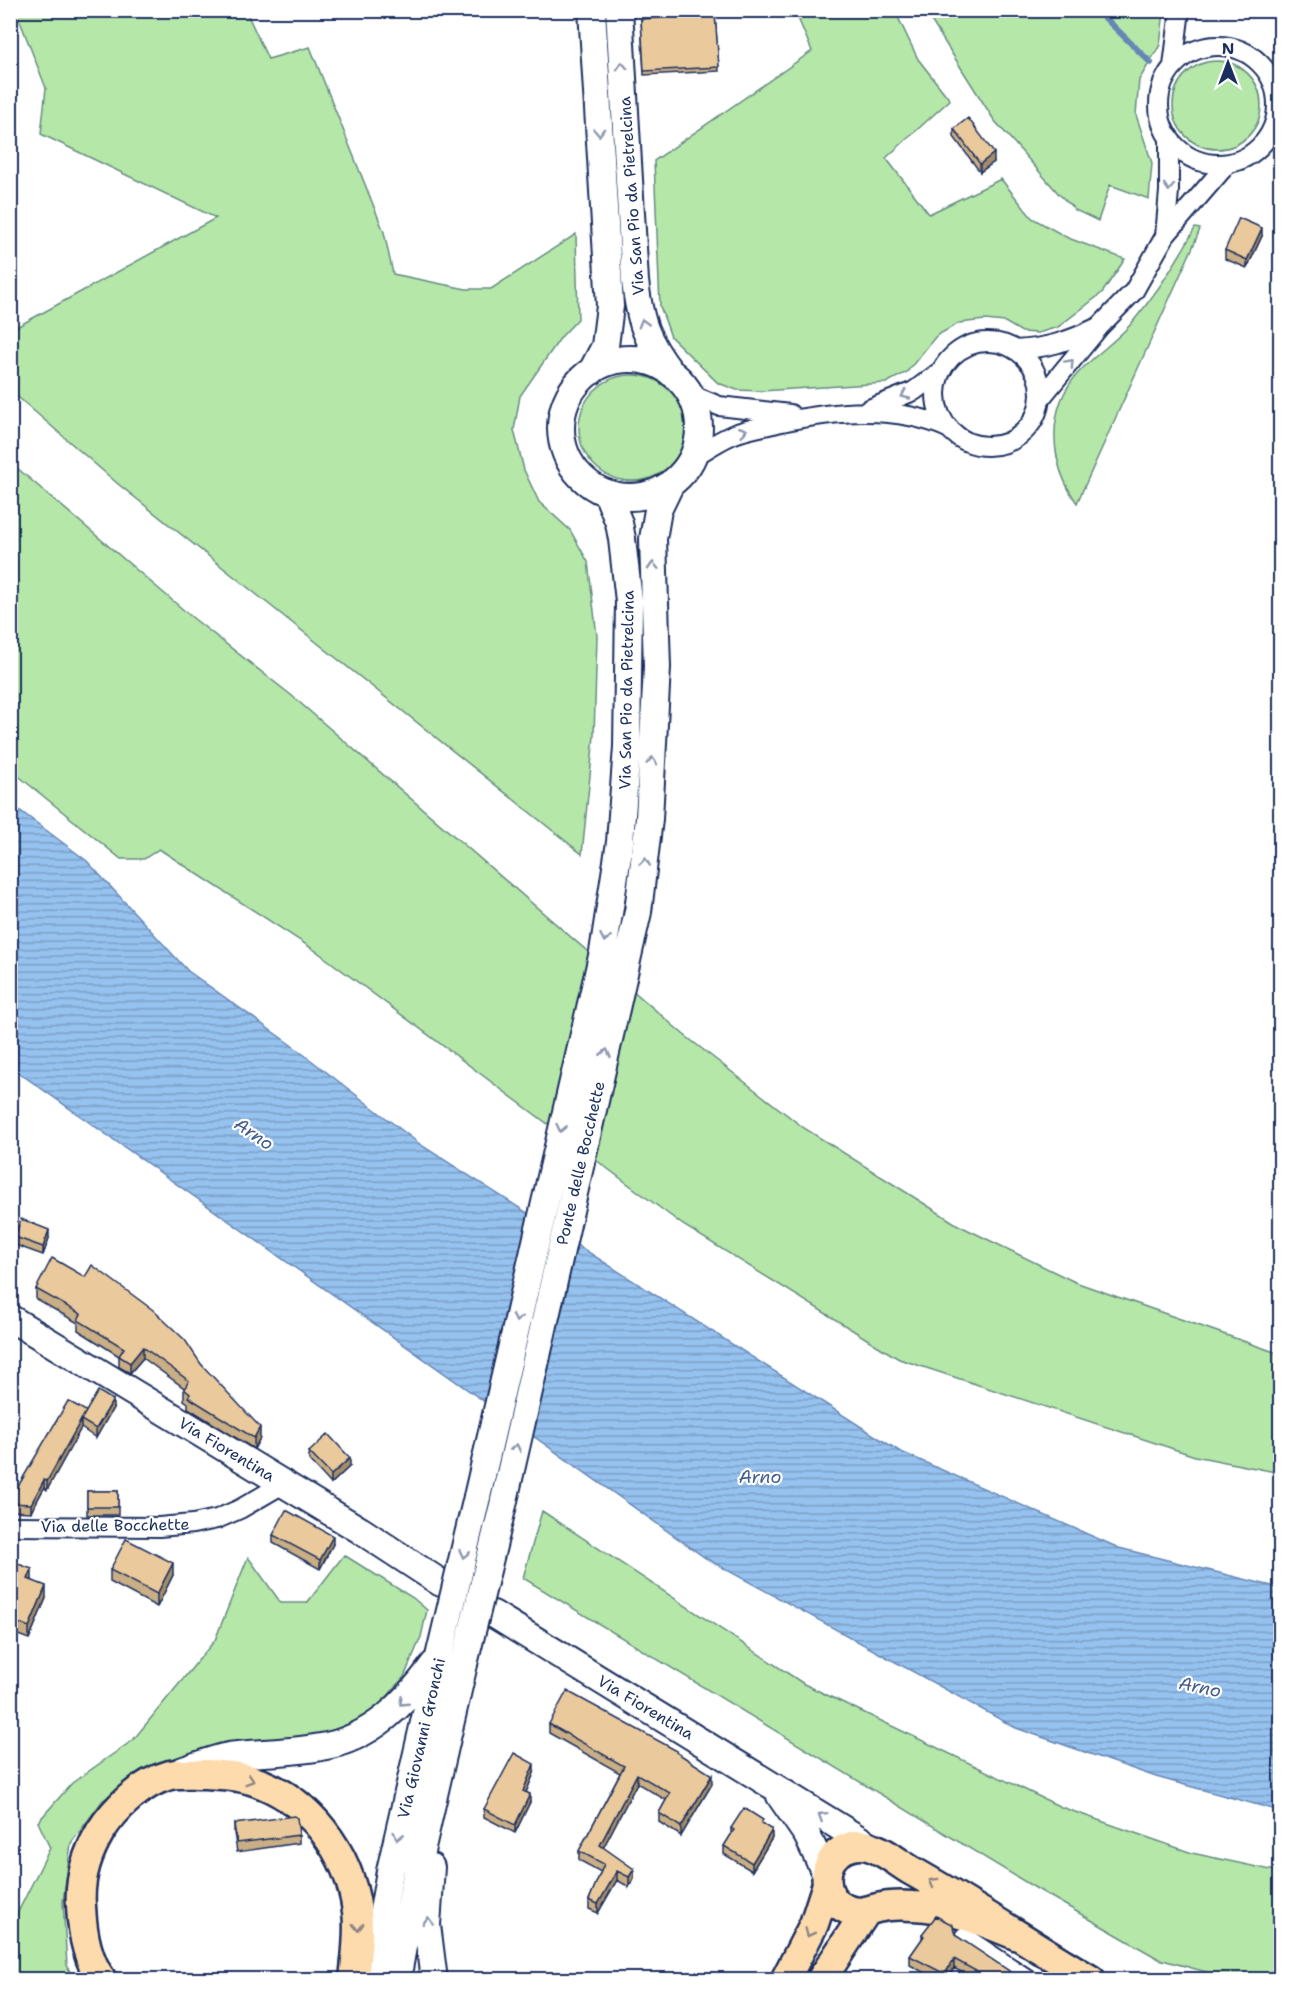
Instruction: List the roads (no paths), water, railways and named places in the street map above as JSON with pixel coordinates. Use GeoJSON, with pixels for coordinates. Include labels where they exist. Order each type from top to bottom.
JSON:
{"type":"FeatureCollection","features":[{"type":"Feature","properties":{"kind":"main road","name":"Via San Pio da Pietrelcina"},"geometry":{"type":"LineString","coordinates":[[592,10],[610,306],[605,346],[592,371]]}},
{"type":"Feature","properties":{"kind":"main road","name":"Via San Pio da Pietrelcina"},"geometry":{"type":"LineString","coordinates":[[619,10],[638,303],[647,338],[671,374]]}},
{"type":"Feature","properties":{"kind":"main road"},"geometry":{"type":"LineString","coordinates":[[632,360],[653,363],[671,374],[690,394],[698,419],[699,433],[692,459],[679,476],[662,490],[640,496],[629,497],[607,493],[588,483],[573,467],[562,437],[561,426],[565,405],[576,386],[592,371],[611,363],[632,360]]}},
{"type":"Feature","properties":{"kind":"main road","name":"Via San Pio da Pietrelcina"},"geometry":{"type":"LineString","coordinates":[[649,819],[657,668],[653,539],[658,510],[671,483]]}},
{"type":"Feature","properties":{"kind":"main road","name":"Via San Pio da Pietrelcina"},"geometry":{"type":"LineString","coordinates":[[607,493],[619,523],[629,601],[627,747],[623,818]]}},
{"type":"Feature","properties":{"kind":"main road","name":"Ponte delle Bocchette"},"geometry":{"type":"LineString","coordinates":[[477,1497],[603,952],[623,818]]}},
{"type":"Feature","properties":{"kind":"main road","name":"Ponte delle Bocchette"},"geometry":{"type":"LineString","coordinates":[[503,1505],[629,954],[643,877],[649,819]]}},
{"type":"Feature","properties":{"kind":"main road","name":"Via Fiorentina"},"geometry":{"type":"LineString","coordinates":[[10,1318],[360,1530],[441,1583]]}},
{"type":"Feature","properties":{"kind":"main road","name":"Via Giovanni Gronchi"},"geometry":{"type":"LineString","coordinates":[[371,1980],[390,1871],[477,1497]]}},
{"type":"Feature","properties":{"kind":"main road","name":"Via Giovanni Gronchi"},"geometry":{"type":"LineString","coordinates":[[397,1980],[408,1912],[464,1664],[503,1505]]}},
{"type":"Feature","properties":{"kind":"main road","name":"Via Fiorentina"},"geometry":{"type":"LineString","coordinates":[[493,1614],[877,1850],[987,1914],[1018,1936],[1091,1980]]}},
{"type":"Feature","properties":{"kind":"main road"},"geometry":{"type":"LineString","coordinates":[[102,1980],[90,1958],[81,1914],[81,1892],[91,1847],[105,1825],[128,1800],[142,1789],[171,1775],[209,1761],[229,1756],[322,1747],[359,1734],[405,1701],[439,1657]]}},
{"type":"Feature","properties":{"kind":"main road"},"geometry":{"type":"LineString","coordinates":[[171,1775],[221,1775],[251,1779],[294,1802],[319,1824],[345,1868],[355,1902],[358,1923],[354,1980]]}},
{"type":"Feature","properties":{"kind":"main road","name":"Via Fiorentina"},"geometry":{"type":"LineString","coordinates":[[769,1782],[802,1827],[833,1898],[840,1906],[855,1912],[896,1905],[942,1909],[984,1922],[1018,1936]]}},
{"type":"Feature","properties":{"kind":"main road"},"geometry":{"type":"LineString","coordinates":[[434,1980],[427,1925],[436,1792]]}},
{"type":"Feature","properties":{"kind":"main road"},"geometry":{"type":"LineString","coordinates":[[785,1980],[814,1924],[829,1866],[839,1852],[855,1845],[877,1850],[893,1871],[894,1885],[888,1899],[871,1910],[821,1980]]}},
{"type":"Feature","properties":{"kind":"street"},"geometry":{"type":"LineString","coordinates":[[1173,66],[1180,10]]}},
{"type":"Feature","properties":{"kind":"street"},"geometry":{"type":"LineString","coordinates":[[1206,47],[1235,48],[1253,57],[1266,69],[1279,91],[1275,124],[1267,140],[1248,156],[1227,164],[1210,164],[1182,153],[1168,137],[1161,120],[1159,101],[1163,82],[1173,66],[1188,54],[1206,47]]}},
{"type":"Feature","properties":{"kind":"street"},"geometry":{"type":"LineString","coordinates":[[1165,236],[1169,191],[1168,137]]}},
{"type":"Feature","properties":{"kind":"street"},"geometry":{"type":"LineString","coordinates":[[692,459],[732,435],[750,429],[813,416],[862,412],[916,417],[932,421],[978,444],[993,445],[1020,434],[1032,421],[1040,399],[1100,326],[1134,291],[1165,236],[1227,164]]}},
{"type":"Feature","properties":{"kind":"street"},"geometry":{"type":"LineString","coordinates":[[1015,350],[1044,348],[1068,341],[1100,326]]}},
{"type":"Feature","properties":{"kind":"street"},"geometry":{"type":"LineString","coordinates":[[950,429],[941,416],[937,400],[937,384],[942,369],[949,359],[969,345],[993,342],[1015,350],[1032,366],[1040,387],[1040,399]]}},
{"type":"Feature","properties":{"kind":"street"},"geometry":{"type":"LineString","coordinates":[[862,412],[908,394],[942,369]]}},
{"type":"Feature","properties":{"kind":"street"},"geometry":{"type":"LineString","coordinates":[[690,394],[728,408],[813,416]]}},
{"type":"Feature","properties":{"kind":"street","name":"Via delle Bocchette"},"geometry":{"type":"LineString","coordinates":[[10,1526],[159,1527],[193,1524],[228,1515],[255,1502],[283,1484]]}},
{"type":"Feature","properties":{"kind":"street"},"geometry":{"type":"LineString","coordinates":[[964,1937],[1029,1980]]}},
{"type":"Feature","properties":{"kind":"water","name":"Arno"},"geometry":{"type":"Polygon","coordinates":[[[10,803],[87,861],[188,971],[294,1047],[421,1145],[899,1451],[1119,1548],[1280,1588],[1280,1811],[1156,1777],[1016,1728],[707,1559],[11,1067],[10,803]]]}},
{"type":"Feature","properties":{"kind":"waterway"},"geometry":{"type":"LineString","coordinates":[[1097,10],[1151,63]]}}]}
